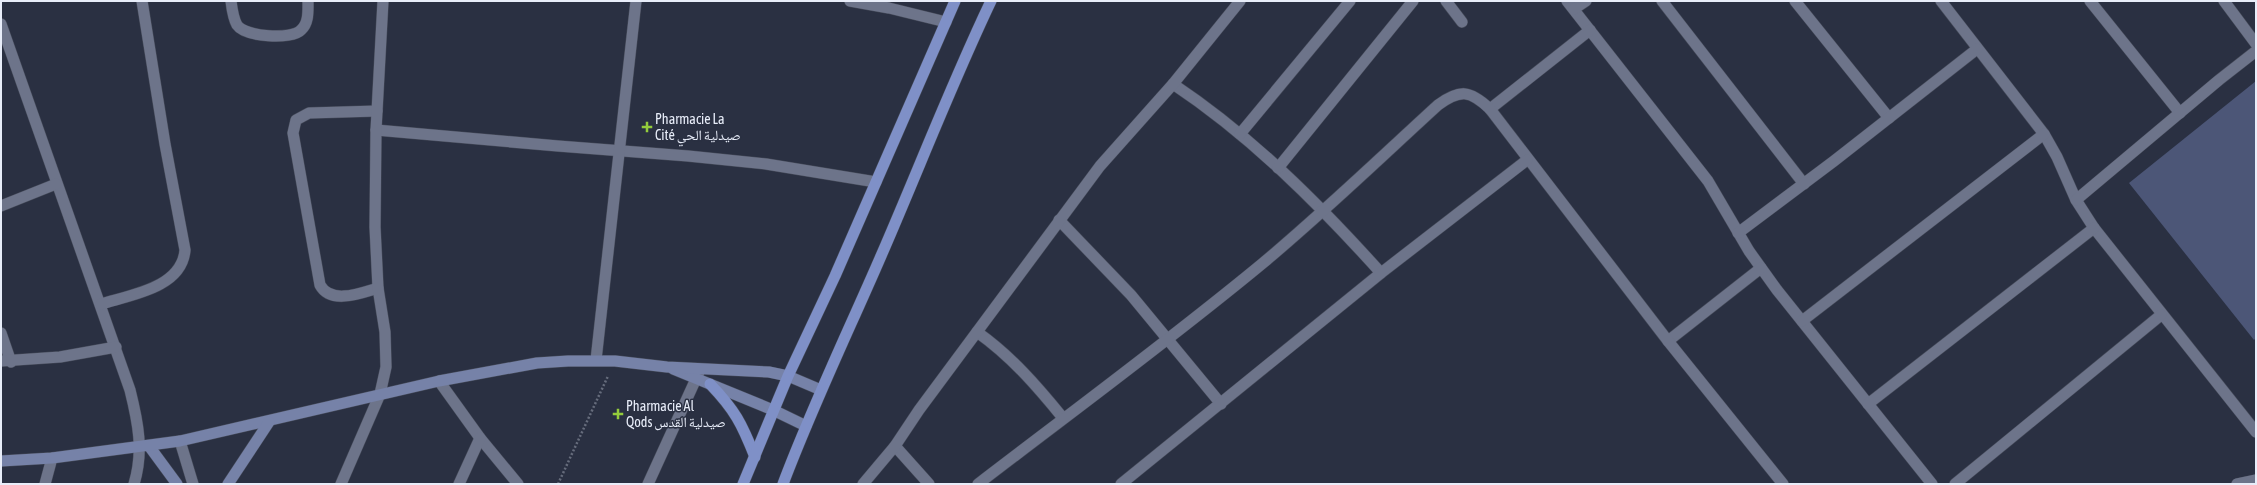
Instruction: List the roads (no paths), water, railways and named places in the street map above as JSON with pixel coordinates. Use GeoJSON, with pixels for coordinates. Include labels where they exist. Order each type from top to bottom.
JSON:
{"type":"FeatureCollection","features":[{"type":"Feature","properties":{"kind":"main road"},"geometry":{"type":"LineString","coordinates":[[743,484],[773,410],[876,182],[955,1]]}},
{"type":"Feature","properties":{"kind":"main road"},"geometry":{"type":"LineString","coordinates":[[783,484],[821,390],[881,256],[969,47],[991,1]]}},
{"type":"Feature","properties":{"kind":"main road"},"geometry":{"type":"LineString","coordinates":[[1,461],[52,458],[180,441],[268,422],[439,381],[537,363],[596,360],[667,367],[751,370],[788,376],[821,390]]}},
{"type":"Feature","properties":{"kind":"main road"},"geometry":{"type":"LineString","coordinates":[[667,367],[773,410],[806,426]]}},
{"type":"Feature","properties":{"kind":"main road"},"geometry":{"type":"LineString","coordinates":[[710,384],[726,400],[741,421],[755,457]]}},
{"type":"Feature","properties":{"kind":"main road"},"geometry":{"type":"LineString","coordinates":[[228,484],[268,422]]}},
{"type":"Feature","properties":{"kind":"main road"},"geometry":{"type":"LineString","coordinates":[[145,446],[177,484]]}},
{"type":"Feature","properties":{"kind":"street"},"geometry":{"type":"LineString","coordinates":[[101,304],[164,281],[180,269],[184,260],[185,250],[164,144],[142,1]]}},
{"type":"Feature","properties":{"kind":"street"},"geometry":{"type":"LineString","coordinates":[[231,1],[234,17],[242,30],[254,34],[287,35],[296,34],[305,25],[308,19],[308,1]]}},
{"type":"Feature","properties":{"kind":"street"},"geometry":{"type":"LineString","coordinates":[[341,484],[380,394],[386,367],[386,349],[378,288],[375,227],[376,130],[383,1]]}},
{"type":"Feature","properties":{"kind":"street"},"geometry":{"type":"LineString","coordinates":[[596,360],[636,1]]}},
{"type":"Feature","properties":{"kind":"street"},"geometry":{"type":"LineString","coordinates":[[850,1],[889,8],[946,22]]}},
{"type":"Feature","properties":{"kind":"street"},"geometry":{"type":"LineString","coordinates":[[864,484],[895,446],[919,410],[1058,220],[1100,166],[1173,84],[1240,1]]}},
{"type":"Feature","properties":{"kind":"street"},"geometry":{"type":"LineString","coordinates":[[1240,134],[1350,1]]}},
{"type":"Feature","properties":{"kind":"street"},"geometry":{"type":"LineString","coordinates":[[1278,168],[1413,1]]}},
{"type":"Feature","properties":{"kind":"street"},"geometry":{"type":"LineString","coordinates":[[1446,1],[1462,22]]}},
{"type":"Feature","properties":{"kind":"street"},"geometry":{"type":"LineString","coordinates":[[1586,1],[1571,5],[1708,181],[1761,268],[1932,484]]}},
{"type":"Feature","properties":{"kind":"street"},"geometry":{"type":"LineString","coordinates":[[1662,1],[1804,184]]}},
{"type":"Feature","properties":{"kind":"street"},"geometry":{"type":"LineString","coordinates":[[1795,1],[1889,118]]}},
{"type":"Feature","properties":{"kind":"street"},"geometry":{"type":"LineString","coordinates":[[1941,1],[1977,50],[2044,134],[2057,157],[2076,200],[2094,228],[2161,315],[2256,432]]}},
{"type":"Feature","properties":{"kind":"street"},"geometry":{"type":"LineString","coordinates":[[2090,1],[2180,113]]}},
{"type":"Feature","properties":{"kind":"street"},"geometry":{"type":"LineString","coordinates":[[2224,1],[2256,44]]}},
{"type":"Feature","properties":{"kind":"street"},"geometry":{"type":"LineString","coordinates":[[1,24],[56,184],[116,347],[145,446],[134,484]]}},
{"type":"Feature","properties":{"kind":"street"},"geometry":{"type":"LineString","coordinates":[[1490,109],[1590,30]]}},
{"type":"Feature","properties":{"kind":"street"},"geometry":{"type":"LineString","coordinates":[[1738,232],[1804,184],[1977,50]]}},
{"type":"Feature","properties":{"kind":"street"},"geometry":{"type":"LineString","coordinates":[[2076,200],[2256,51]]}},
{"type":"Feature","properties":{"kind":"street"},"geometry":{"type":"LineString","coordinates":[[1173,84],[1207,107],[1278,168],[1381,272]]}},
{"type":"Feature","properties":{"kind":"street"},"geometry":{"type":"LineString","coordinates":[[978,484],[1168,339],[1323,212],[1438,105],[1457,94],[1471,95],[1490,109],[1527,160],[1668,341],[1783,484]]}},
{"type":"Feature","properties":{"kind":"street"},"geometry":{"type":"LineString","coordinates":[[377,110],[309,113],[296,120],[293,132],[320,285],[326,293],[336,296],[351,295],[378,288]]}},
{"type":"Feature","properties":{"kind":"street"},"geometry":{"type":"LineString","coordinates":[[376,130],[766,164],[876,182]]}},
{"type":"Feature","properties":{"kind":"street"},"geometry":{"type":"LineString","coordinates":[[1802,321],[2044,134]]}},
{"type":"Feature","properties":{"kind":"street"},"geometry":{"type":"LineString","coordinates":[[1120,484],[1221,404],[1381,272],[1527,160]]}},
{"type":"Feature","properties":{"kind":"street"},"geometry":{"type":"LineString","coordinates":[[1,206],[56,184]]}},
{"type":"Feature","properties":{"kind":"street"},"geometry":{"type":"LineString","coordinates":[[1058,220],[1131,295],[1221,404]]}},
{"type":"Feature","properties":{"kind":"street"},"geometry":{"type":"LineString","coordinates":[[1868,404],[2094,228]]}},
{"type":"Feature","properties":{"kind":"street"},"geometry":{"type":"LineString","coordinates":[[1668,341],[1761,268]]}},
{"type":"Feature","properties":{"kind":"street"},"geometry":{"type":"LineString","coordinates":[[1955,484],[2161,315]]}},
{"type":"Feature","properties":{"kind":"street"},"geometry":{"type":"LineString","coordinates":[[977,332],[998,347],[1020,367],[1063,418]]}},
{"type":"Feature","properties":{"kind":"street"},"geometry":{"type":"LineString","coordinates":[[1,333],[6,361],[60,357],[116,347]]}},
{"type":"Feature","properties":{"kind":"street"},"geometry":{"type":"LineString","coordinates":[[648,484],[697,380],[701,368]]}},
{"type":"Feature","properties":{"kind":"street"},"geometry":{"type":"LineString","coordinates":[[439,381],[480,438],[518,484]]}},
{"type":"Feature","properties":{"kind":"street"},"geometry":{"type":"LineString","coordinates":[[459,484],[480,438]]}},
{"type":"Feature","properties":{"kind":"street"},"geometry":{"type":"LineString","coordinates":[[180,441],[193,484]]}},
{"type":"Feature","properties":{"kind":"street"},"geometry":{"type":"LineString","coordinates":[[895,446],[929,484]]}},
{"type":"Feature","properties":{"kind":"street"},"geometry":{"type":"LineString","coordinates":[[45,484],[52,458]]}},
{"type":"Feature","properties":{"kind":"street"},"geometry":{"type":"LineString","coordinates":[[2237,484],[2256,480]]}},
{"type":"Feature","properties":{"kind":"place","name":"Pharmacie La Cité صيدلية الحي"},"geometry":{"type":"Point","coordinates":[647,127]}},
{"type":"Feature","properties":{"kind":"place","name":"Pharmacie Al Qods صيدلية القدس"},"geometry":{"type":"Point","coordinates":[618,414]}}]}
